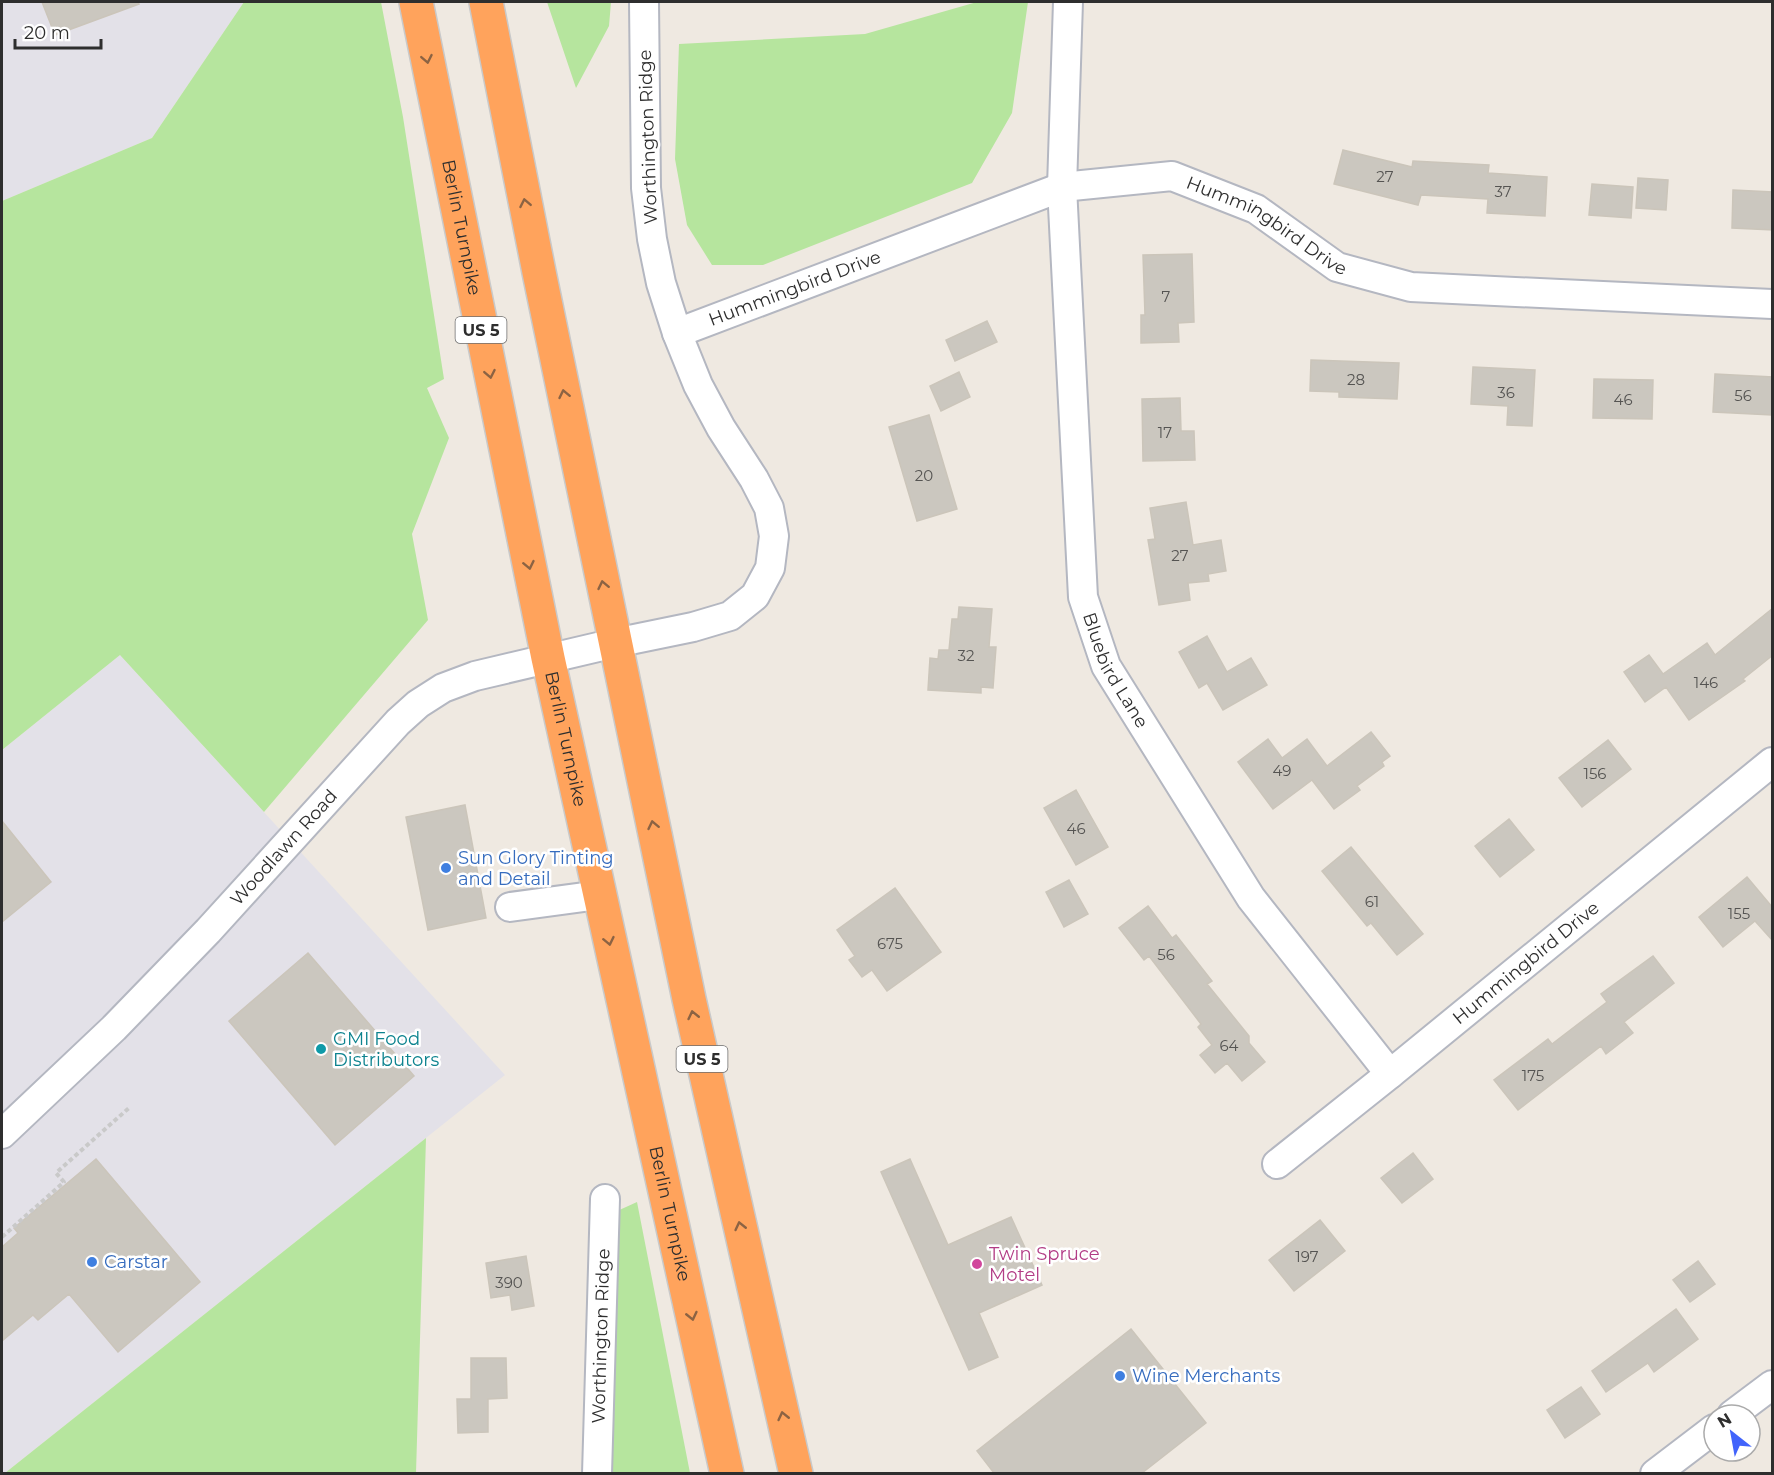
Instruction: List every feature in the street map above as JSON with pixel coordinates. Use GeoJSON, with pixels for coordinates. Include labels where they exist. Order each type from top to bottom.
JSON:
{"type":"FeatureCollection","features":[{"type":"Feature","properties":{"kind":"highway","name":"Berlin Turnpike"},"geometry":{"type":"LineString","coordinates":[[416,2],[548,658],[727,1473]]}},
{"type":"Feature","properties":{"kind":"highway","name":"US 5"},"geometry":{"type":"LineString","coordinates":[[486,2],[689,999],[796,1473]]}},
{"type":"Feature","properties":{"kind":"street","name":"Worthington Ridge"},"geometry":{"type":"LineString","coordinates":[[615,643],[693,627],[730,616],[755,596],[770,568],[774,536],[769,508],[698,385],[677,333],[662,283],[652,239],[646,188],[644,2]]}},
{"type":"Feature","properties":{"kind":"street","name":"Bluebird Lane"},"geometry":{"type":"LineString","coordinates":[[1068,2],[1062,187],[1083,597],[1106,666],[1251,898],[1390,1074]]}},
{"type":"Feature","properties":{"kind":"street","name":"Hummingbird Drive"},"geometry":{"type":"LineString","coordinates":[[677,333],[1062,187],[1172,176],[1256,209],[1336,267],[1412,287],[1773,304]]}},
{"type":"Feature","properties":{"kind":"street","name":"Woodlawn Road"},"geometry":{"type":"LineString","coordinates":[[2,1134],[114,1028],[200,939],[398,722],[418,704],[443,688],[474,676],[615,643]]}},
{"type":"Feature","properties":{"kind":"street","name":"Hummingbird Drive"},"geometry":{"type":"LineString","coordinates":[[1277,1164],[1773,762]]}},
{"type":"Feature","properties":{"kind":"street"},"geometry":{"type":"LineString","coordinates":[[510,907],[599,895]]}},
{"type":"Feature","properties":{"kind":"street","name":"Worthington Ridge"},"geometry":{"type":"LineString","coordinates":[[597,1473],[605,1199]]}},
{"type":"Feature","properties":{"kind":"street"},"geometry":{"type":"LineString","coordinates":[[1748,1403],[1773,1384]]}},
{"type":"Feature","properties":{"kind":"street"},"geometry":{"type":"LineString","coordinates":[[1655,1473],[1702,1438]]}},
{"type":"Feature","properties":{"kind":"path"},"geometry":{"type":"LineString","coordinates":[[2,1237],[64,1182],[56,1173],[130,1107]]}},
{"type":"Feature","properties":{"kind":"shaded area"},"geometry":{"type":"Polygon","coordinates":[[[2,2],[244,2],[152,138],[2,201],[2,2]]]}},
{"type":"Feature","properties":{"kind":"shaded area"},"geometry":{"type":"Polygon","coordinates":[[[120,655],[505,1075],[2,1474],[2,750],[120,655]]]}},
{"type":"Feature","properties":{"kind":"green space"},"geometry":{"type":"Polygon","coordinates":[[[244,2],[381,2],[403,117],[444,379],[427,388],[449,438],[412,534],[428,620],[264,812],[120,655],[2,750],[2,201],[152,138],[244,2]]]}},
{"type":"Feature","properties":{"kind":"green space"},"geometry":{"type":"Polygon","coordinates":[[[547,2],[611,2],[609,26],[576,88],[547,2]]]}},
{"type":"Feature","properties":{"kind":"green space"},"geometry":{"type":"Polygon","coordinates":[[[977,2],[1028,2],[1012,113],[972,183],[763,265],[712,265],[687,225],[675,159],[679,44],[865,34],[977,2]]]}},
{"type":"Feature","properties":{"kind":"green space"},"geometry":{"type":"Polygon","coordinates":[[[426,1138],[416,1473],[5,1473],[426,1138]]]}},
{"type":"Feature","properties":{"kind":"green space"},"geometry":{"type":"Polygon","coordinates":[[[637,1202],[690,1473],[612,1474],[615,1212],[637,1202]]]}},
{"type":"Feature","properties":{"kind":"building"},"geometry":{"type":"Polygon","coordinates":[[[42,2],[138,2],[139,4],[55,35],[42,2]]]}},
{"type":"Feature","properties":{"kind":"building"},"geometry":{"type":"Polygon","coordinates":[[[1343,150],[1412,167],[1413,161],[1489,165],[1488,173],[1547,177],[1545,216],[1487,213],[1488,199],[1421,195],[1418,205],[1334,184],[1343,150]]]}},
{"type":"Feature","properties":{"kind":"building"},"geometry":{"type":"Polygon","coordinates":[[[1638,178],[1668,180],[1666,210],[1636,208],[1638,178]]]}},
{"type":"Feature","properties":{"kind":"building"},"geometry":{"type":"Polygon","coordinates":[[[1592,184],[1633,187],[1631,218],[1589,215],[1592,184]]]}},
{"type":"Feature","properties":{"kind":"building"},"geometry":{"type":"Polygon","coordinates":[[[1733,190],[1773,192],[1773,230],[1732,228],[1733,190]]]}},
{"type":"Feature","properties":{"kind":"building"},"geometry":{"type":"Polygon","coordinates":[[[1192,254],[1194,322],[1178,323],[1179,342],[1141,343],[1141,315],[1145,315],[1143,255],[1192,254]]]}},
{"type":"Feature","properties":{"kind":"building"},"geometry":{"type":"Polygon","coordinates":[[[987,321],[997,342],[955,361],[946,340],[987,321]]]}},
{"type":"Feature","properties":{"kind":"building"},"geometry":{"type":"Polygon","coordinates":[[[1311,360],[1399,363],[1397,399],[1339,397],[1339,392],[1310,391],[1311,360]]]}},
{"type":"Feature","properties":{"kind":"building"},"geometry":{"type":"Polygon","coordinates":[[[1473,367],[1535,370],[1532,426],[1507,425],[1508,406],[1471,404],[1473,367]]]}},
{"type":"Feature","properties":{"kind":"building"},"geometry":{"type":"Polygon","coordinates":[[[959,372],[970,397],[941,411],[930,386],[959,372]]]}},
{"type":"Feature","properties":{"kind":"building"},"geometry":{"type":"Polygon","coordinates":[[[1715,374],[1773,377],[1772,415],[1713,412],[1715,374]]]}},
{"type":"Feature","properties":{"kind":"building"},"geometry":{"type":"Polygon","coordinates":[[[1594,379],[1653,380],[1652,419],[1593,418],[1594,379]]]}},
{"type":"Feature","properties":{"kind":"building"},"geometry":{"type":"Polygon","coordinates":[[[1180,398],[1181,431],[1194,431],[1195,460],[1143,461],[1142,399],[1180,398]]]}},
{"type":"Feature","properties":{"kind":"building"},"geometry":{"type":"Polygon","coordinates":[[[929,415],[957,509],[917,521],[889,427],[929,415]]]}},
{"type":"Feature","properties":{"kind":"building"},"geometry":{"type":"Polygon","coordinates":[[[1186,502],[1193,545],[1221,540],[1226,571],[1208,574],[1209,581],[1188,583],[1190,600],[1159,605],[1148,540],[1155,539],[1150,508],[1186,502]]]}},
{"type":"Feature","properties":{"kind":"building"},"geometry":{"type":"Polygon","coordinates":[[[959,607],[992,609],[989,647],[996,647],[993,688],[981,687],[981,693],[928,690],[930,658],[938,659],[939,650],[949,650],[952,619],[958,619],[959,607]]]}},
{"type":"Feature","properties":{"kind":"building"},"geometry":{"type":"Polygon","coordinates":[[[1773,608],[1773,655],[1743,679],[1745,681],[1689,720],[1666,687],[1645,702],[1624,672],[1649,655],[1663,674],[1707,643],[1715,655],[1773,608]]]}},
{"type":"Feature","properties":{"kind":"building"},"geometry":{"type":"Polygon","coordinates":[[[1207,636],[1227,672],[1251,658],[1267,685],[1223,710],[1207,683],[1199,688],[1179,652],[1207,636]]]}},
{"type":"Feature","properties":{"kind":"building"},"geometry":{"type":"Polygon","coordinates":[[[1371,732],[1390,756],[1382,762],[1384,766],[1357,786],[1360,790],[1334,809],[1312,780],[1273,809],[1238,762],[1268,739],[1282,758],[1307,739],[1327,766],[1371,732]]]}},
{"type":"Feature","properties":{"kind":"building"},"geometry":{"type":"Polygon","coordinates":[[[1608,740],[1631,769],[1582,807],[1559,778],[1608,740]]]}},
{"type":"Feature","properties":{"kind":"building"},"geometry":{"type":"Polygon","coordinates":[[[1076,790],[1108,847],[1076,865],[1044,808],[1076,790]]]}},
{"type":"Feature","properties":{"kind":"building","name":"Sun Glory Tinting and Detail"},"geometry":{"type":"Polygon","coordinates":[[[465,805],[486,918],[428,930],[406,817],[465,805]]]}},
{"type":"Feature","properties":{"kind":"building"},"geometry":{"type":"Polygon","coordinates":[[[1509,819],[1534,850],[1500,877],[1475,846],[1509,819]]]}},
{"type":"Feature","properties":{"kind":"building"},"geometry":{"type":"Polygon","coordinates":[[[2,821],[51,882],[2,922],[2,821]]]}},
{"type":"Feature","properties":{"kind":"building"},"geometry":{"type":"Polygon","coordinates":[[[1351,847],[1423,934],[1397,955],[1371,923],[1367,926],[1322,871],[1351,847]]]}},
{"type":"Feature","properties":{"kind":"building"},"geometry":{"type":"Polygon","coordinates":[[[1747,877],[1773,908],[1773,941],[1755,921],[1723,947],[1699,917],[1747,877]]]}},
{"type":"Feature","properties":{"kind":"building"},"geometry":{"type":"Polygon","coordinates":[[[1069,880],[1088,914],[1064,927],[1046,892],[1069,880]]]}},
{"type":"Feature","properties":{"kind":"building"},"geometry":{"type":"Polygon","coordinates":[[[895,888],[941,952],[887,991],[872,970],[862,977],[849,960],[855,956],[837,930],[895,888]]]}},
{"type":"Feature","properties":{"kind":"building"},"geometry":{"type":"Polygon","coordinates":[[[1148,906],[1172,938],[1176,935],[1212,981],[1207,984],[1249,1036],[1249,1043],[1265,1062],[1242,1081],[1227,1063],[1215,1073],[1200,1055],[1212,1045],[1198,1027],[1201,1024],[1149,956],[1144,960],[1119,928],[1148,906]]]}},
{"type":"Feature","properties":{"kind":"building","name":"GMI Food Distributors"},"geometry":{"type":"Polygon","coordinates":[[[308,953],[414,1076],[335,1145],[229,1021],[308,953]]]}},
{"type":"Feature","properties":{"kind":"building"},"geometry":{"type":"Polygon","coordinates":[[[1653,956],[1674,983],[1624,1022],[1633,1033],[1606,1054],[1601,1046],[1518,1110],[1494,1080],[1548,1039],[1552,1044],[1607,1002],[1601,994],[1653,956]]]}},
{"type":"Feature","properties":{"kind":"building"},"geometry":{"type":"Polygon","coordinates":[[[1413,1153],[1433,1179],[1402,1203],[1381,1178],[1413,1153]]]}},
{"type":"Feature","properties":{"kind":"building","name":"Carstar"},"geometry":{"type":"Polygon","coordinates":[[[96,1159],[200,1282],[118,1352],[69,1294],[38,1320],[33,1315],[2,1341],[2,1247],[18,1233],[14,1228],[96,1159]]]}},
{"type":"Feature","properties":{"kind":"building","name":"Twin Spruce Motel"},"geometry":{"type":"Polygon","coordinates":[[[910,1159],[948,1245],[1011,1217],[1042,1285],[979,1313],[998,1357],[969,1370],[881,1172],[910,1159]]]}},
{"type":"Feature","properties":{"kind":"building"},"geometry":{"type":"Polygon","coordinates":[[[1320,1220],[1345,1251],[1294,1291],[1269,1260],[1320,1220]]]}},
{"type":"Feature","properties":{"kind":"building"},"geometry":{"type":"Polygon","coordinates":[[[526,1256],[534,1306],[512,1310],[510,1295],[491,1298],[486,1263],[526,1256]]]}},
{"type":"Feature","properties":{"kind":"building"},"geometry":{"type":"Polygon","coordinates":[[[1698,1261],[1715,1284],[1690,1302],[1673,1280],[1698,1261]]]}},
{"type":"Feature","properties":{"kind":"building"},"geometry":{"type":"Polygon","coordinates":[[[1676,1309],[1698,1339],[1654,1372],[1648,1363],[1606,1392],[1592,1371],[1676,1309]]]}},
{"type":"Feature","properties":{"kind":"building","name":"Wine Merchants"},"geometry":{"type":"Polygon","coordinates":[[[1131,1329],[1206,1423],[1142,1473],[994,1473],[977,1451],[1131,1329]]]}},
{"type":"Feature","properties":{"kind":"building"},"geometry":{"type":"Polygon","coordinates":[[[471,1358],[506,1358],[507,1398],[488,1399],[488,1432],[458,1433],[457,1399],[471,1399],[471,1358]]]}},
{"type":"Feature","properties":{"kind":"building"},"geometry":{"type":"Polygon","coordinates":[[[1581,1387],[1600,1414],[1565,1438],[1547,1410],[1581,1387]]]}},
{"type":"Feature","properties":{"kind":"place","name":"Sun Glory Tinting and Detail"},"geometry":{"type":"Point","coordinates":[446,868]}},
{"type":"Feature","properties":{"kind":"place","name":"GMI Food Distributors"},"geometry":{"type":"Point","coordinates":[321,1049]}},
{"type":"Feature","properties":{"kind":"place","name":"Carstar"},"geometry":{"type":"Point","coordinates":[92,1262]}},
{"type":"Feature","properties":{"kind":"place","name":"Twin Spruce Motel"},"geometry":{"type":"Point","coordinates":[977,1264]}},
{"type":"Feature","properties":{"kind":"place","name":"Wine Merchants"},"geometry":{"type":"Point","coordinates":[1120,1376]}}]}
